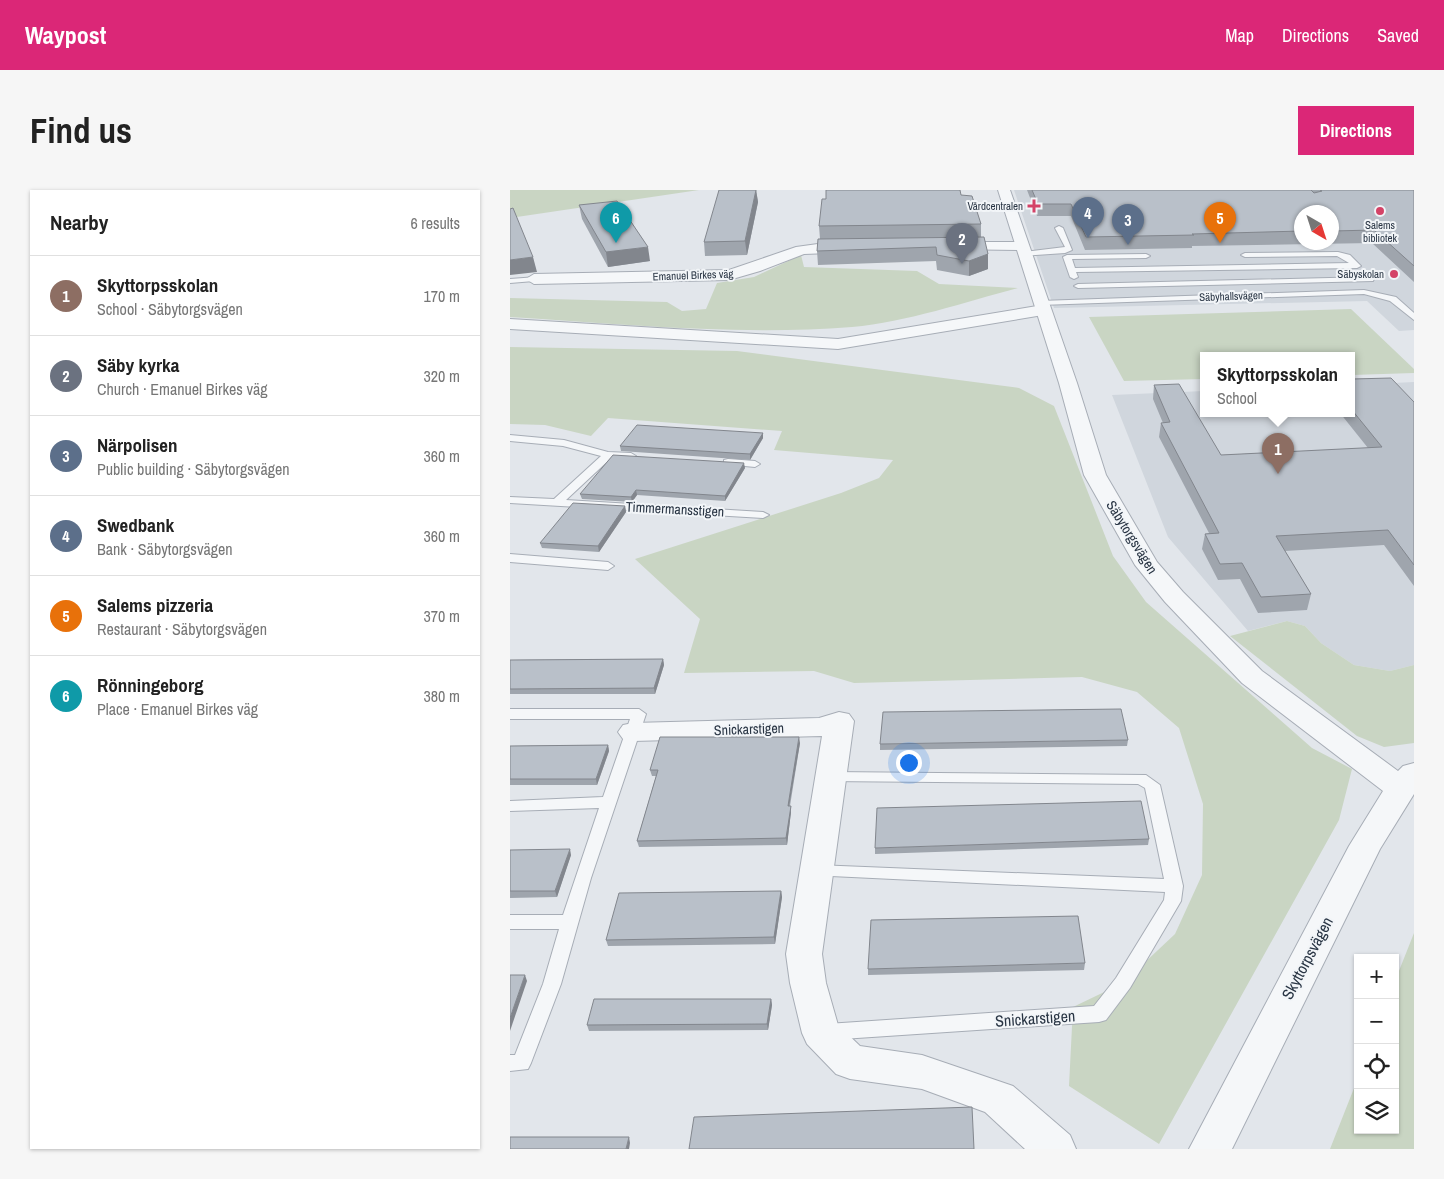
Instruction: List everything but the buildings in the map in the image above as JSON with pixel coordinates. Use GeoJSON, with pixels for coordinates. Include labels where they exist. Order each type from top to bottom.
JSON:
{"type":"FeatureCollection","features":[{"type":"Feature","properties":{"kind":"street","name":"Säbytorgsvägen"},"geometry":{"type":"LineString","coordinates":[[1004,190],[1095,475],[1153,572],[1252,677],[1408,781]]}},
{"type":"Feature","properties":{"kind":"street"},"geometry":{"type":"LineString","coordinates":[[933,247],[1023,250]]}},
{"type":"Feature","properties":{"kind":"street","name":"Emanuel Birkes väg"},"geometry":{"type":"LineString","coordinates":[[534,279],[729,274],[756,268],[810,248],[867,248]]}},
{"type":"Feature","properties":{"kind":"street"},"geometry":{"type":"LineString","coordinates":[[510,324],[838,344],[1042,306]]}},
{"type":"Feature","properties":{"kind":"street","name":"Snickarstigen"},"geometry":{"type":"LineString","coordinates":[[633,732],[821,727],[838,722],[804,954],[808,983],[821,1033]]}},
{"type":"Feature","properties":{"kind":"street","name":"Skyttorpsvägen"},"geometry":{"type":"LineString","coordinates":[[1210,1149],[1365,846],[1408,781]]}},
{"type":"Feature","properties":{"kind":"street"},"geometry":{"type":"LineString","coordinates":[[821,1033],[850,1062],[922,1072],[999,1099],[1056,1149]]}},
{"type":"Feature","properties":{"kind":"lane"},"geometry":{"type":"LineString","coordinates":[[1023,250],[1065,251],[1069,248],[1059,228]]}},
{"type":"Feature","properties":{"kind":"lane"},"geometry":{"type":"LineString","coordinates":[[1245,255],[1338,254],[1347,257],[1356,264],[1374,283],[1370,289],[1364,292]]}},
{"type":"Feature","properties":{"kind":"lane"},"geometry":{"type":"LineString","coordinates":[[1084,301],[1067,257],[1146,256]]}},
{"type":"Feature","properties":{"kind":"lane"},"geometry":{"type":"LineString","coordinates":[[1072,270],[1356,264]]}},
{"type":"Feature","properties":{"kind":"lane","name":"Emanuel Birkes väg"},"geometry":{"type":"LineString","coordinates":[[510,281],[534,279]]}},
{"type":"Feature","properties":{"kind":"lane"},"geometry":{"type":"LineString","coordinates":[[1078,286],[1370,279]]}},
{"type":"Feature","properties":{"kind":"lane","name":"Säbyhallsvägen"},"geometry":{"type":"LineString","coordinates":[[1042,306],[1084,301],[1364,292],[1393,299],[1414,317]]}},
{"type":"Feature","properties":{"kind":"lane"},"geometry":{"type":"LineString","coordinates":[[510,438],[564,443],[608,455],[647,457]]}},
{"type":"Feature","properties":{"kind":"lane"},"geometry":{"type":"LineString","coordinates":[[556,503],[608,455]]}},
{"type":"Feature","properties":{"kind":"lane"},"geometry":{"type":"LineString","coordinates":[[716,461],[755,464]]}},
{"type":"Feature","properties":{"kind":"lane","name":"Timmermansstigen"},"geometry":{"type":"LineString","coordinates":[[510,500],[763,515]]}},
{"type":"Feature","properties":{"kind":"lane"},"geometry":{"type":"LineString","coordinates":[[510,558],[579,562],[608,566]]}},
{"type":"Feature","properties":{"kind":"lane"},"geometry":{"type":"LineString","coordinates":[[510,714],[639,714],[583,878],[552,984],[521,1063],[510,1063]]}},
{"type":"Feature","properties":{"kind":"lane"},"geometry":{"type":"LineString","coordinates":[[816,871],[1174,886],[1152,785],[1141,779],[831,777]]}},
{"type":"Feature","properties":{"kind":"lane"},"geometry":{"type":"LineString","coordinates":[[510,806],[609,802]]}},
{"type":"Feature","properties":{"kind":"lane","name":"Snickarstigen"},"geometry":{"type":"LineString","coordinates":[[821,1033],[1099,1014],[1123,983],[1152,930],[1172,901],[1174,886]]}},
{"type":"Feature","properties":{"kind":"lane"},"geometry":{"type":"LineString","coordinates":[[510,922],[571,922]]}},
{"type":"Feature","properties":{"kind":"shaded area"},"geometry":{"type":"Polygon","coordinates":[[[1014,190],[1369,190],[1414,200],[1414,330],[1399,331],[1367,301],[1054,308],[1014,190]]]}},
{"type":"Feature","properties":{"kind":"shaded area"},"geometry":{"type":"Polygon","coordinates":[[[1414,382],[1414,665],[1390,671],[1354,665],[1321,643],[1305,626],[1287,621],[1248,631],[1168,537],[1112,395],[1200,391],[1200,417],[1355,417],[1355,385],[1414,382]]]}},
{"type":"Feature","properties":{"kind":"green space"},"geometry":{"type":"Polygon","coordinates":[[[510,190],[699,190],[510,218],[510,190]]]}},
{"type":"Feature","properties":{"kind":"green space"},"geometry":{"type":"Polygon","coordinates":[[[801,255],[804,267],[917,271],[939,284],[1018,288],[894,321],[852,327],[723,330],[510,317],[510,298],[667,302],[682,311],[706,309],[717,283],[754,277],[801,255]]]}},
{"type":"Feature","properties":{"kind":"green space"},"geometry":{"type":"Polygon","coordinates":[[[1351,309],[1414,369],[1414,373],[1355,375],[1355,352],[1200,352],[1200,379],[1124,381],[1089,317],[1351,309]]]}},
{"type":"Feature","properties":{"kind":"green space"},"geometry":{"type":"Polygon","coordinates":[[[510,347],[737,351],[1019,388],[1054,406],[1113,556],[1146,602],[1312,748],[1352,769],[1339,820],[1159,1144],[1069,1086],[1073,1007],[1123,983],[1175,934],[1202,875],[1203,804],[1179,728],[1137,692],[1082,677],[854,683],[814,671],[684,673],[700,619],[635,559],[841,493],[879,478],[893,460],[774,450],[782,431],[608,418],[591,436],[545,425],[510,424],[510,347]]]}},
{"type":"Feature","properties":{"kind":"green space"},"geometry":{"type":"Polygon","coordinates":[[[1287,621],[1305,626],[1321,643],[1354,665],[1390,671],[1414,665],[1414,743],[1384,747],[1357,736],[1230,636],[1287,621]]]}},
{"type":"Feature","properties":{"kind":"green space"},"geometry":{"type":"Polygon","coordinates":[[[1414,933],[1414,1149],[1330,1149],[1354,1088],[1354,1134],[1399,1134],[1399,971],[1414,933]]]}},
{"type":"Feature","properties":{"kind":"place","name":"Vårdcentralen"},"geometry":{"type":"Point","coordinates":[1034,206]}},
{"type":"Feature","properties":{"kind":"place","name":"Salems bibliotek"},"geometry":{"type":"Point","coordinates":[1380,211]}},
{"type":"Feature","properties":{"kind":"place","name":"Swedbank"},"geometry":{"type":"Point","coordinates":[1088,238]}},
{"type":"Feature","properties":{"kind":"place","name":"Rönningeborg"},"geometry":{"type":"Point","coordinates":[616,243]}},
{"type":"Feature","properties":{"kind":"place","name":"Salems pizzeria"},"geometry":{"type":"Point","coordinates":[1220,243]}},
{"type":"Feature","properties":{"kind":"place","name":"Närpolisen"},"geometry":{"type":"Point","coordinates":[1128,245]}},
{"type":"Feature","properties":{"kind":"place","name":"Säby kyrka"},"geometry":{"type":"Point","coordinates":[962,264]}},
{"type":"Feature","properties":{"kind":"place","name":"Säbyskolan"},"geometry":{"type":"Point","coordinates":[1394,274]}},
{"type":"Feature","properties":{"kind":"place","name":"Skyttorpsskolan"},"geometry":{"type":"Point","coordinates":[1278,474]}}]}
